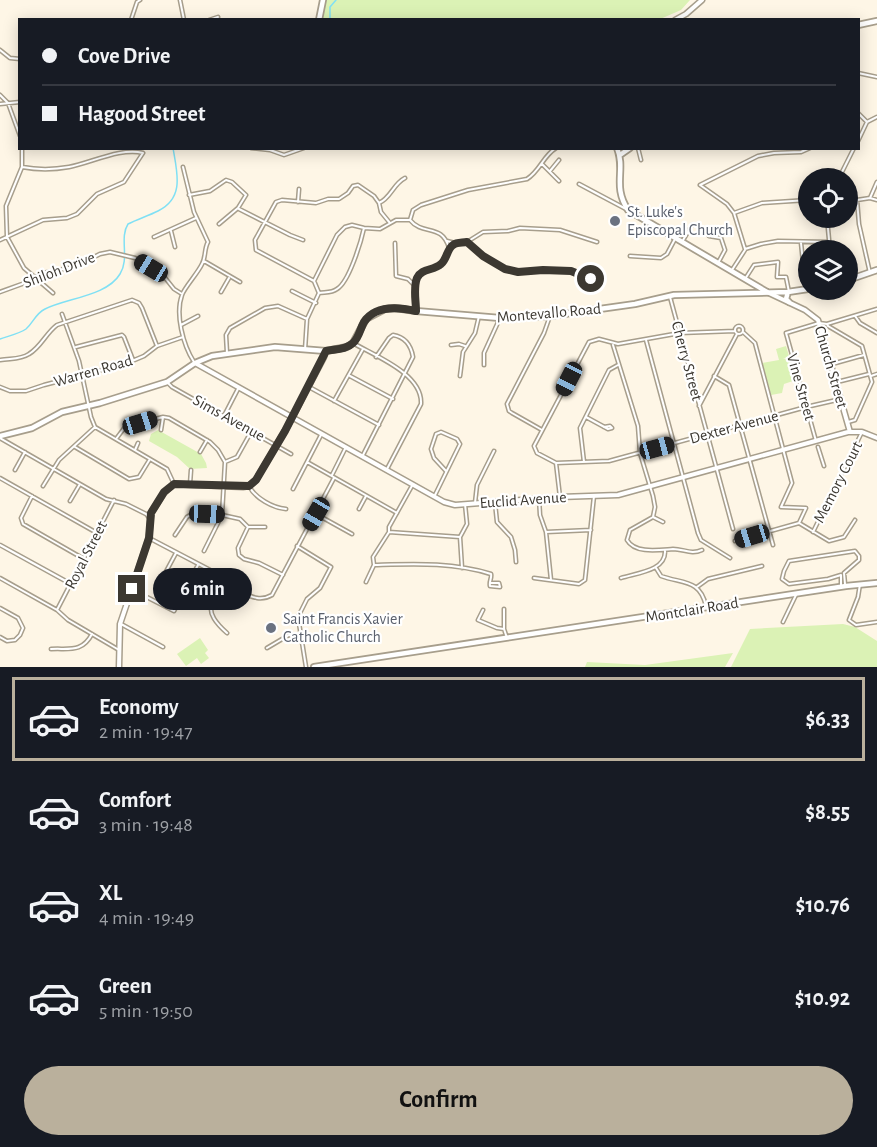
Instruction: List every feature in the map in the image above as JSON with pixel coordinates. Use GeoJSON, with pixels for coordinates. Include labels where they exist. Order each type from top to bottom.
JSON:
{"type":"FeatureCollection","features":[{"type":"Feature","properties":{"kind":"main road"},"geometry":{"type":"LineString","coordinates":[[319,18],[323,0]]}},
{"type":"Feature","properties":{"kind":"main road"},"geometry":{"type":"LineString","coordinates":[[860,25],[877,21]]}},
{"type":"Feature","properties":{"kind":"main road"},"geometry":{"type":"LineString","coordinates":[[618,150],[620,155],[619,185],[623,206],[769,293]]}},
{"type":"Feature","properties":{"kind":"main road"},"geometry":{"type":"LineString","coordinates":[[620,155],[627,150]]}},
{"type":"Feature","properties":{"kind":"main road"},"geometry":{"type":"LineString","coordinates":[[858,277],[877,270]]}},
{"type":"Feature","properties":{"kind":"main road"},"geometry":{"type":"LineString","coordinates":[[753,292],[755,285]]}},
{"type":"Feature","properties":{"kind":"main road","name":"Montevallo Road"},"geometry":{"type":"LineString","coordinates":[[353,343],[366,319],[376,312],[395,308],[500,318],[550,316],[694,294],[798,290]]}},
{"type":"Feature","properties":{"kind":"main road"},"geometry":{"type":"LineString","coordinates":[[789,292],[786,299],[789,302]]}},
{"type":"Feature","properties":{"kind":"main road"},"geometry":{"type":"LineString","coordinates":[[0,437],[32,428],[62,412],[167,382],[195,363],[227,353],[275,347],[326,351],[347,347],[353,343]]}},
{"type":"Feature","properties":{"kind":"main road","name":"Montclair Road"},"geometry":{"type":"LineString","coordinates":[[314,667],[797,593],[877,583]]}},
{"type":"Feature","properties":{"kind":"street"},"geometry":{"type":"LineString","coordinates":[[132,18],[137,2],[140,0]]}},
{"type":"Feature","properties":{"kind":"street"},"geometry":{"type":"LineString","coordinates":[[180,0],[184,18]]}},
{"type":"Feature","properties":{"kind":"street"},"geometry":{"type":"LineString","coordinates":[[679,18],[702,0]]}},
{"type":"Feature","properties":{"kind":"street"},"geometry":{"type":"LineString","coordinates":[[0,50],[10,58],[18,59]]}},
{"type":"Feature","properties":{"kind":"street"},"geometry":{"type":"LineString","coordinates":[[860,73],[877,77]]}},
{"type":"Feature","properties":{"kind":"street"},"geometry":{"type":"LineString","coordinates":[[0,95],[8,103],[18,130]]}},
{"type":"Feature","properties":{"kind":"street"},"geometry":{"type":"LineString","coordinates":[[0,104],[18,102]]}},
{"type":"Feature","properties":{"kind":"street"},"geometry":{"type":"LineString","coordinates":[[860,115],[867,122]]}},
{"type":"Feature","properties":{"kind":"street"},"geometry":{"type":"LineString","coordinates":[[860,137],[867,122],[877,117]]}},
{"type":"Feature","properties":{"kind":"street"},"geometry":{"type":"LineString","coordinates":[[22,150],[22,167],[6,206],[7,237],[24,268],[52,293]]}},
{"type":"Feature","properties":{"kind":"street"},"geometry":{"type":"LineString","coordinates":[[270,150],[284,155],[298,150]]}},
{"type":"Feature","properties":{"kind":"street"},"geometry":{"type":"LineString","coordinates":[[410,220],[413,210],[421,205],[468,189],[527,179],[535,174],[554,150]]}},
{"type":"Feature","properties":{"kind":"street"},"geometry":{"type":"LineString","coordinates":[[638,150],[641,160]]}},
{"type":"Feature","properties":{"kind":"street"},"geometry":{"type":"LineString","coordinates":[[745,249],[734,213],[726,204],[700,185],[764,154],[806,150]]}},
{"type":"Feature","properties":{"kind":"street"},"geometry":{"type":"LineString","coordinates":[[844,168],[853,150]]}},
{"type":"Feature","properties":{"kind":"street"},"geometry":{"type":"LineString","coordinates":[[0,240],[43,220],[67,218],[77,214],[97,194],[119,186],[128,179],[143,153],[102,157],[79,164],[41,170],[22,167]]}},
{"type":"Feature","properties":{"kind":"street"},"geometry":{"type":"LineString","coordinates":[[550,171],[559,160]]}},
{"type":"Feature","properties":{"kind":"street"},"geometry":{"type":"LineString","coordinates":[[542,164],[559,181]]}},
{"type":"Feature","properties":{"kind":"street"},"geometry":{"type":"LineString","coordinates":[[183,167],[196,218],[208,242],[205,247],[204,261],[182,294],[179,320],[183,337],[195,363]]}},
{"type":"Feature","properties":{"kind":"street"},"geometry":{"type":"LineString","coordinates":[[379,203],[387,199],[397,182],[405,177]]}},
{"type":"Feature","properties":{"kind":"street"},"geometry":{"type":"LineString","coordinates":[[189,195],[210,191],[223,182],[230,181],[246,195],[238,208],[219,224]]}},
{"type":"Feature","properties":{"kind":"street"},"geometry":{"type":"LineString","coordinates":[[870,198],[877,182]]}},
{"type":"Feature","properties":{"kind":"street"},"geometry":{"type":"LineString","coordinates":[[579,184],[623,206]]}},
{"type":"Feature","properties":{"kind":"street"},"geometry":{"type":"LineString","coordinates":[[306,350],[307,319],[319,293],[314,281],[256,250],[255,240],[276,202],[282,200],[316,203],[328,199],[339,199],[353,186],[358,185],[371,192],[379,203],[381,212],[390,223]]}},
{"type":"Feature","properties":{"kind":"street"},"geometry":{"type":"LineString","coordinates":[[298,202],[299,189]]}},
{"type":"Feature","properties":{"kind":"street"},"geometry":{"type":"LineString","coordinates":[[870,273],[859,224],[857,200],[870,198],[877,200]]}},
{"type":"Feature","properties":{"kind":"street"},"geometry":{"type":"LineString","coordinates":[[734,213],[762,203],[798,201]]}},
{"type":"Feature","properties":{"kind":"street"},"geometry":{"type":"LineString","coordinates":[[0,206],[6,206]]}},
{"type":"Feature","properties":{"kind":"street"},"geometry":{"type":"LineString","coordinates":[[238,208],[264,223],[303,240]]}},
{"type":"Feature","properties":{"kind":"street"},"geometry":{"type":"LineString","coordinates":[[154,237],[196,218]]}},
{"type":"Feature","properties":{"kind":"street"},"geometry":{"type":"LineString","coordinates":[[314,281],[340,231],[352,225],[380,229],[396,220],[410,220],[418,229],[441,233],[449,248],[446,259],[441,264],[420,274],[415,286],[416,311]]}},
{"type":"Feature","properties":{"kind":"street"},"geometry":{"type":"LineString","coordinates":[[682,243],[692,225]]}},
{"type":"Feature","properties":{"kind":"street"},"geometry":{"type":"LineString","coordinates":[[319,293],[336,290],[341,286],[357,256],[364,228]]}},
{"type":"Feature","properties":{"kind":"street"},"geometry":{"type":"LineString","coordinates":[[447,241],[467,242],[483,232],[520,228],[560,230],[597,242]]}},
{"type":"Feature","properties":{"kind":"street"},"geometry":{"type":"LineString","coordinates":[[171,231],[175,247]]}},
{"type":"Feature","properties":{"kind":"street"},"geometry":{"type":"LineString","coordinates":[[709,236],[721,238],[724,250],[717,262]]}},
{"type":"Feature","properties":{"kind":"street"},"geometry":{"type":"LineString","coordinates":[[630,256],[661,258],[667,254],[675,239]]}},
{"type":"Feature","properties":{"kind":"street"},"geometry":{"type":"LineString","coordinates":[[732,270],[745,249],[778,241],[798,243]]}},
{"type":"Feature","properties":{"kind":"street"},"geometry":{"type":"LineString","coordinates":[[467,242],[483,256],[505,269],[518,272],[571,271],[591,279]]}},
{"type":"Feature","properties":{"kind":"street"},"geometry":{"type":"LineString","coordinates":[[395,243],[396,276],[408,279],[415,286]]}},
{"type":"Feature","properties":{"kind":"street"},"geometry":{"type":"LineString","coordinates":[[449,248],[455,243]]}},
{"type":"Feature","properties":{"kind":"street","name":"Shiloh Drive"},"geometry":{"type":"LineString","coordinates":[[0,292],[48,271],[74,267],[105,253],[135,258],[162,274],[174,289],[182,294]]}},
{"type":"Feature","properties":{"kind":"street"},"geometry":{"type":"LineString","coordinates":[[204,261],[240,282]]}},
{"type":"Feature","properties":{"kind":"street"},"geometry":{"type":"LineString","coordinates":[[745,279],[754,265],[778,262],[777,278],[786,277],[789,292]]}},
{"type":"Feature","properties":{"kind":"street"},"geometry":{"type":"LineString","coordinates":[[221,292],[230,278]]}},
{"type":"Feature","properties":{"kind":"street"},"geometry":{"type":"LineString","coordinates":[[292,291],[316,303]]}},
{"type":"Feature","properties":{"kind":"street","name":"Church Street"},"geometry":{"type":"LineString","coordinates":[[769,293],[816,317],[832,364],[850,432]]}},
{"type":"Feature","properties":{"kind":"street","name":"Cherry Street"},"geometry":{"type":"LineString","coordinates":[[670,297],[733,529]]}},
{"type":"Feature","properties":{"kind":"street"},"geometry":{"type":"LineString","coordinates":[[0,360],[20,358],[29,354],[50,330],[66,322],[125,302],[135,301],[142,308],[157,346]]}},
{"type":"Feature","properties":{"kind":"street"},"geometry":{"type":"LineString","coordinates":[[227,353],[228,331],[265,308],[278,306],[307,319]]}},
{"type":"Feature","properties":{"kind":"street"},"geometry":{"type":"LineString","coordinates":[[819,323],[827,324],[877,309]]}},
{"type":"Feature","properties":{"kind":"street"},"geometry":{"type":"LineString","coordinates":[[62,314],[75,347],[95,428],[167,468],[174,484]]}},
{"type":"Feature","properties":{"kind":"street"},"geometry":{"type":"LineString","coordinates":[[182,325],[198,316]]}},
{"type":"Feature","properties":{"kind":"street"},"geometry":{"type":"LineString","coordinates":[[460,376],[465,346],[475,333],[479,316]]}},
{"type":"Feature","properties":{"kind":"street"},"geometry":{"type":"LineString","coordinates":[[542,430],[509,411],[507,404],[544,333],[550,316]]}},
{"type":"Feature","properties":{"kind":"street"},"geometry":{"type":"LineString","coordinates":[[855,316],[860,323],[877,333]]}},
{"type":"Feature","properties":{"kind":"street"},"geometry":{"type":"LineString","coordinates":[[484,366],[484,353],[500,318]]}},
{"type":"Feature","properties":{"kind":"street","name":"Vine Street"},"geometry":{"type":"LineString","coordinates":[[819,323],[786,333],[824,466]]}},
{"type":"Feature","properties":{"kind":"street"},"geometry":{"type":"LineString","coordinates":[[827,324],[862,346],[872,384],[855,420],[847,423]]}},
{"type":"Feature","properties":{"kind":"street"},"geometry":{"type":"LineString","coordinates":[[699,407],[739,326],[754,343],[792,483],[781,507],[806,508],[799,523]]}},
{"type":"Feature","properties":{"kind":"street"},"geometry":{"type":"LineString","coordinates":[[560,496],[556,463],[540,455],[535,450],[535,444],[586,345],[594,339],[613,344],[680,333],[743,332]]}},
{"type":"Feature","properties":{"kind":"street"},"geometry":{"type":"LineString","coordinates":[[75,347],[122,335],[133,360]]}},
{"type":"Feature","properties":{"kind":"street"},"geometry":{"type":"LineString","coordinates":[[363,455],[413,357],[408,342],[393,335],[388,338],[376,357]]}},
{"type":"Feature","properties":{"kind":"street","name":"Warren Road"},"geometry":{"type":"LineString","coordinates":[[0,387],[19,392],[83,375],[144,356],[157,346],[183,337]]}},
{"type":"Feature","properties":{"kind":"street"},"geometry":{"type":"LineString","coordinates":[[646,340],[701,540],[730,558]]}},
{"type":"Feature","properties":{"kind":"street"},"geometry":{"type":"LineString","coordinates":[[353,343],[405,373],[417,385],[422,396],[421,404],[387,470]]}},
{"type":"Feature","properties":{"kind":"street"},"geometry":{"type":"LineString","coordinates":[[613,344],[638,426],[640,452],[655,507],[653,517],[630,531],[627,540],[633,547],[665,551],[676,549],[690,553],[702,550]]}},
{"type":"Feature","properties":{"kind":"street"},"geometry":{"type":"LineString","coordinates":[[451,345],[465,346]]}},
{"type":"Feature","properties":{"kind":"street"},"geometry":{"type":"LineString","coordinates":[[334,401],[363,349]]}},
{"type":"Feature","properties":{"kind":"street"},"geometry":{"type":"LineString","coordinates":[[119,667],[120,624],[149,538],[151,513],[164,492],[174,484],[249,486],[256,480],[309,387],[326,351]]}},
{"type":"Feature","properties":{"kind":"street"},"geometry":{"type":"LineString","coordinates":[[832,364],[864,355]]}},
{"type":"Feature","properties":{"kind":"street","name":"Euclid Avenue"},"geometry":{"type":"LineString","coordinates":[[195,363],[450,504],[495,503],[560,496],[618,495],[749,458],[817,444],[850,432],[862,432],[877,438]]}},
{"type":"Feature","properties":{"kind":"street"},"geometry":{"type":"LineString","coordinates":[[584,462],[580,428],[609,370],[618,365]]}},
{"type":"Feature","properties":{"kind":"street"},"geometry":{"type":"LineString","coordinates":[[837,381],[877,374]]}},
{"type":"Feature","properties":{"kind":"street"},"geometry":{"type":"LineString","coordinates":[[349,375],[393,399]]}},
{"type":"Feature","properties":{"kind":"street"},"geometry":{"type":"LineString","coordinates":[[714,376],[729,385],[773,546]]}},
{"type":"Feature","properties":{"kind":"street","name":"Sims Avenue"},"geometry":{"type":"LineString","coordinates":[[167,382],[172,387],[291,453]]}},
{"type":"Feature","properties":{"kind":"street"},"geometry":{"type":"LineString","coordinates":[[224,416],[239,387]]}},
{"type":"Feature","properties":{"kind":"street"},"geometry":{"type":"LineString","coordinates":[[309,387],[379,425]]}},
{"type":"Feature","properties":{"kind":"street","name":"Dexter Avenue"},"geometry":{"type":"LineString","coordinates":[[556,463],[609,461],[841,399]]}},
{"type":"Feature","properties":{"kind":"street"},"geometry":{"type":"LineString","coordinates":[[116,439],[124,427],[163,417],[169,418],[207,440],[218,450],[225,462],[222,515],[204,550]]}},
{"type":"Feature","properties":{"kind":"street"},"geometry":{"type":"LineString","coordinates":[[161,430],[163,417]]}},
{"type":"Feature","properties":{"kind":"street"},"geometry":{"type":"LineString","coordinates":[[586,417],[604,427]]}},
{"type":"Feature","properties":{"kind":"street"},"geometry":{"type":"LineString","coordinates":[[43,486],[53,467],[95,428]]}},
{"type":"Feature","properties":{"kind":"street"},"geometry":{"type":"LineString","coordinates":[[225,462],[237,457],[251,431]]}},
{"type":"Feature","properties":{"kind":"street"},"geometry":{"type":"LineString","coordinates":[[435,495],[460,444],[457,439],[441,432],[436,435],[430,449],[434,458],[446,471]]}},
{"type":"Feature","properties":{"kind":"street","name":"Memory Court"},"geometry":{"type":"LineString","coordinates":[[812,532],[862,432]]}},
{"type":"Feature","properties":{"kind":"street"},"geometry":{"type":"LineString","coordinates":[[293,489],[322,433]]}},
{"type":"Feature","properties":{"kind":"street"},"geometry":{"type":"LineString","coordinates":[[0,437],[106,499],[126,504],[146,514],[150,519]]}},
{"type":"Feature","properties":{"kind":"street"},"geometry":{"type":"LineString","coordinates":[[200,452],[207,440]]}},
{"type":"Feature","properties":{"kind":"street"},"geometry":{"type":"LineString","coordinates":[[135,450],[138,443]]}},
{"type":"Feature","properties":{"kind":"street"},"geometry":{"type":"LineString","coordinates":[[75,447],[129,479],[139,477],[150,459]]}},
{"type":"Feature","properties":{"kind":"street"},"geometry":{"type":"LineString","coordinates":[[226,633],[210,611],[218,593],[225,589],[233,589],[256,600],[264,599],[273,593],[316,514],[346,447]]}},
{"type":"Feature","properties":{"kind":"street"},"geometry":{"type":"LineString","coordinates":[[475,503],[477,485],[494,451]]}},
{"type":"Feature","properties":{"kind":"street"},"geometry":{"type":"LineString","coordinates":[[15,470],[25,452]]}},
{"type":"Feature","properties":{"kind":"street"},"geometry":{"type":"LineString","coordinates":[[307,462],[397,513]]}},
{"type":"Feature","properties":{"kind":"street"},"geometry":{"type":"LineString","coordinates":[[190,484],[191,470]]}},
{"type":"Feature","properties":{"kind":"street"},"geometry":{"type":"LineString","coordinates":[[0,478],[97,533]]}},
{"type":"Feature","properties":{"kind":"street"},"geometry":{"type":"LineString","coordinates":[[70,501],[80,484]]}},
{"type":"Feature","properties":{"kind":"street"},"geometry":{"type":"LineString","coordinates":[[366,582],[374,565],[374,557],[412,484]]}},
{"type":"Feature","properties":{"kind":"street"},"geometry":{"type":"LineString","coordinates":[[249,486],[255,495],[278,508],[286,509]]}},
{"type":"Feature","properties":{"kind":"street"},"geometry":{"type":"LineString","coordinates":[[32,496],[21,518],[23,524],[84,559]]}},
{"type":"Feature","properties":{"kind":"street"},"geometry":{"type":"LineString","coordinates":[[359,509],[366,496]]}},
{"type":"Feature","properties":{"kind":"street"},"geometry":{"type":"LineString","coordinates":[[534,578],[579,584],[585,579],[594,496]]}},
{"type":"Feature","properties":{"kind":"street"},"geometry":{"type":"LineString","coordinates":[[539,498],[540,515],[546,532],[551,580]]}},
{"type":"Feature","properties":{"kind":"street","name":"Royal Street"},"geometry":{"type":"LineString","coordinates":[[57,610],[114,500]]}},
{"type":"Feature","properties":{"kind":"street"},"geometry":{"type":"LineString","coordinates":[[495,503],[497,522],[511,537],[516,562]]}},
{"type":"Feature","properties":{"kind":"street"},"geometry":{"type":"LineString","coordinates":[[462,568],[460,537],[467,524],[465,504]]}},
{"type":"Feature","properties":{"kind":"street"},"geometry":{"type":"LineString","coordinates":[[175,535],[190,514],[228,516],[240,519],[248,527],[265,527]]}},
{"type":"Feature","properties":{"kind":"street"},"geometry":{"type":"LineString","coordinates":[[316,514],[352,534]]}},
{"type":"Feature","properties":{"kind":"street"},"geometry":{"type":"LineString","coordinates":[[653,517],[663,522]]}},
{"type":"Feature","properties":{"kind":"street"},"geometry":{"type":"LineString","coordinates":[[735,541],[799,523],[828,541],[844,537],[855,520]]}},
{"type":"Feature","properties":{"kind":"street"},"geometry":{"type":"LineString","coordinates":[[248,527],[238,548],[238,555],[283,575]]}},
{"type":"Feature","properties":{"kind":"street"},"geometry":{"type":"LineString","coordinates":[[546,532],[591,530]]}},
{"type":"Feature","properties":{"kind":"street"},"geometry":{"type":"LineString","coordinates":[[388,532],[460,537]]}},
{"type":"Feature","properties":{"kind":"street"},"geometry":{"type":"LineString","coordinates":[[149,538],[210,570]]}},
{"type":"Feature","properties":{"kind":"street"},"geometry":{"type":"LineString","coordinates":[[0,545],[71,584]]}},
{"type":"Feature","properties":{"kind":"street"},"geometry":{"type":"LineString","coordinates":[[297,546],[331,567],[320,588],[307,599],[298,617],[306,667]]}},
{"type":"Feature","properties":{"kind":"street"},"geometry":{"type":"LineString","coordinates":[[621,578],[656,568],[665,558],[665,551]]}},
{"type":"Feature","properties":{"kind":"street"},"geometry":{"type":"LineString","coordinates":[[855,551],[859,560],[843,574],[828,579],[789,584],[782,579],[789,561],[855,551]]}},
{"type":"Feature","properties":{"kind":"street"},"geometry":{"type":"LineString","coordinates":[[162,579],[176,553]]}},
{"type":"Feature","properties":{"kind":"street"},"geometry":{"type":"LineString","coordinates":[[374,565],[430,564],[462,568],[491,573],[490,583]]}},
{"type":"Feature","properties":{"kind":"street"},"geometry":{"type":"LineString","coordinates":[[132,589],[174,611],[198,565]]}},
{"type":"Feature","properties":{"kind":"street"},"geometry":{"type":"LineString","coordinates":[[697,587],[708,579],[762,566]]}},
{"type":"Feature","properties":{"kind":"street"},"geometry":{"type":"LineString","coordinates":[[656,568],[658,573],[664,577],[687,582],[697,587],[703,596],[706,608]]}},
{"type":"Feature","properties":{"kind":"street"},"geometry":{"type":"LineString","coordinates":[[843,574],[844,586]]}},
{"type":"Feature","properties":{"kind":"street"},"geometry":{"type":"LineString","coordinates":[[0,578],[57,610],[68,620],[119,650]]}},
{"type":"Feature","properties":{"kind":"street"},"geometry":{"type":"LineString","coordinates":[[860,584],[858,597],[849,620],[856,626],[877,622]]}},
{"type":"Feature","properties":{"kind":"street"},"geometry":{"type":"LineString","coordinates":[[783,622],[797,593]]}},
{"type":"Feature","properties":{"kind":"street"},"geometry":{"type":"LineString","coordinates":[[0,608],[20,621],[22,628],[15,640],[0,637]]}},
{"type":"Feature","properties":{"kind":"street"},"geometry":{"type":"LineString","coordinates":[[504,609],[504,629],[507,638]]}},
{"type":"Feature","properties":{"kind":"street"},"geometry":{"type":"LineString","coordinates":[[483,610],[478,620],[504,629]]}},
{"type":"Feature","properties":{"kind":"street"},"geometry":{"type":"LineString","coordinates":[[120,624],[163,647]]}},
{"type":"Feature","properties":{"kind":"street"},"geometry":{"type":"LineString","coordinates":[[51,649],[81,647],[92,634]]}},
{"type":"Feature","properties":{"kind":"street"},"geometry":{"type":"LineString","coordinates":[[267,648],[289,635],[300,636]]}},
{"type":"Feature","properties":{"kind":"green space"},"geometry":{"type":"Polygon","coordinates":[[[325,0],[690,0],[681,10],[663,18],[320,18],[325,0]]]}},
{"type":"Feature","properties":{"kind":"green space"},"geometry":{"type":"Polygon","coordinates":[[[786,346],[789,356],[783,359],[790,358],[796,380],[784,384],[782,393],[771,395],[762,363],[779,360],[776,349],[786,346]]]}},
{"type":"Feature","properties":{"kind":"green space"},"geometry":{"type":"Polygon","coordinates":[[[158,430],[201,454],[207,468],[190,469],[177,457],[149,441],[151,434],[158,430]]]}},
{"type":"Feature","properties":{"kind":"green space"},"geometry":{"type":"Polygon","coordinates":[[[843,624],[855,627],[877,641],[877,667],[731,667],[750,629],[843,624]]]}},
{"type":"Feature","properties":{"kind":"green space"},"geometry":{"type":"Polygon","coordinates":[[[200,638],[208,650],[205,653],[209,658],[201,664],[197,658],[186,666],[177,654],[200,638]]]}},
{"type":"Feature","properties":{"kind":"green space"},"geometry":{"type":"Polygon","coordinates":[[[733,653],[725,667],[585,667],[587,662],[645,665],[733,653]]]}},
{"type":"Feature","properties":{"kind":"waterway"},"geometry":{"type":"LineString","coordinates":[[330,18],[330,7],[336,0]]}},
{"type":"Feature","properties":{"kind":"waterway"},"geometry":{"type":"LineString","coordinates":[[0,339],[26,329],[45,309],[96,292],[114,281],[123,268],[124,235],[128,224],[167,206],[176,192],[177,175],[173,150]]}},
{"type":"Feature","properties":{"kind":"place","name":"St. Luke's Episcopal Church"},"geometry":{"type":"Point","coordinates":[615,221]}},
{"type":"Feature","properties":{"kind":"place","name":"Saint Francis Xavier Catholic Church"},"geometry":{"type":"Point","coordinates":[271,628]}},
{"type":"Feature","properties":{"kind":"route"},"geometry":{"type":"LineString","coordinates":[[132,589],[149,538],[151,513],[164,492],[174,484],[249,486],[256,480],[285,431],[326,351],[347,347],[353,343],[358,337],[362,324],[376,312],[395,308],[416,311],[415,286],[418,277],[424,271],[441,264],[446,259],[449,248],[455,243],[467,242],[473,249],[505,269],[518,272],[571,271],[591,279]]}}]}
